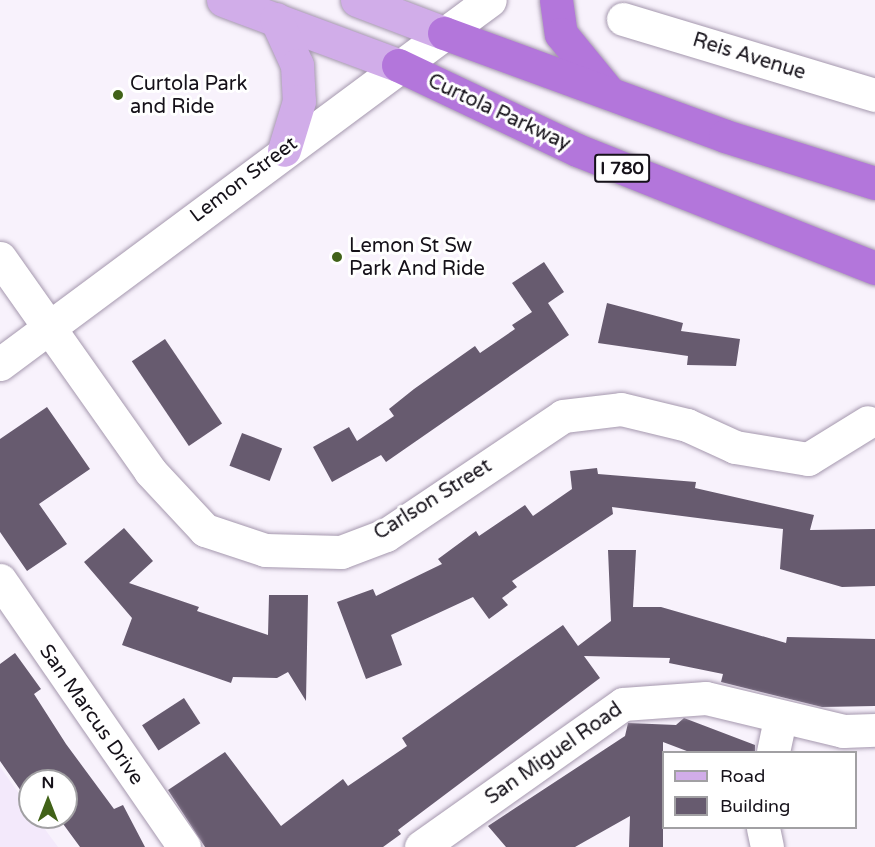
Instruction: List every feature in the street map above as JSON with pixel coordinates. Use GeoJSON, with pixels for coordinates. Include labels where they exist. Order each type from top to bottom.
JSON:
{"type":"FeatureCollection","features":[{"type":"Feature","properties":{"kind":"highway"},"geometry":{"type":"LineString","coordinates":[[556,0],[561,34],[611,95]]}},
{"type":"Feature","properties":{"kind":"highway"},"geometry":{"type":"LineString","coordinates":[[444,33],[611,95],[875,183]]}},
{"type":"Feature","properties":{"kind":"highway","name":"Curtola Parkway"},"geometry":{"type":"LineString","coordinates":[[398,65],[577,150],[867,268]]}},
{"type":"Feature","properties":{"kind":"main road","name":"Curtola Parkway"},"geometry":{"type":"LineString","coordinates":[[223,0],[398,65]]}},
{"type":"Feature","properties":{"kind":"main road"},"geometry":{"type":"LineString","coordinates":[[357,0],[444,33]]}},
{"type":"Feature","properties":{"kind":"main road"},"geometry":{"type":"LineString","coordinates":[[276,19],[297,72],[299,101],[284,150]]}},
{"type":"Feature","properties":{"kind":"street","name":"Lemon Street"},"geometry":{"type":"LineString","coordinates":[[0,364],[398,65],[490,0]]}},
{"type":"Feature","properties":{"kind":"street","name":"Reis Avenue"},"geometry":{"type":"LineString","coordinates":[[623,19],[875,94]]}},
{"type":"Feature","properties":{"kind":"street","name":"Carlson Street"},"geometry":{"type":"LineString","coordinates":[[0,258],[150,471],[205,530],[265,550],[341,552],[386,535],[563,416],[621,409],[687,425],[735,447],[808,459],[868,422]]}},
{"type":"Feature","properties":{"kind":"street","name":"San Marcus Drive"},"geometry":{"type":"LineString","coordinates":[[0,580],[184,847]]}},
{"type":"Feature","properties":{"kind":"street","name":"San Miguel Road"},"geometry":{"type":"LineString","coordinates":[[442,841],[623,704],[706,698],[780,719],[843,731],[875,730]]}},
{"type":"Feature","properties":{"kind":"street"},"geometry":{"type":"LineString","coordinates":[[773,751],[780,719]]}},
{"type":"Feature","properties":{"kind":"street"},"geometry":{"type":"LineString","coordinates":[[764,829],[767,847]]}},
{"type":"Feature","properties":{"kind":"shaded area"},"geometry":{"type":"Polygon","coordinates":[[[0,767],[18,792],[18,829],[45,829],[58,847],[0,847],[0,767]]]}},
{"type":"Feature","properties":{"kind":"building"},"geometry":{"type":"Polygon","coordinates":[[[544,262],[564,292],[548,303],[569,335],[386,462],[381,455],[332,482],[313,447],[349,427],[357,441],[394,416],[389,409],[414,389],[475,346],[480,353],[515,329],[512,325],[532,312],[512,283],[544,262]]]}},
{"type":"Feature","properties":{"kind":"building"},"geometry":{"type":"Polygon","coordinates":[[[607,303],[683,323],[681,331],[740,339],[736,366],[687,365],[688,356],[598,343],[607,303]]]}},
{"type":"Feature","properties":{"kind":"building"},"geometry":{"type":"Polygon","coordinates":[[[165,339],[222,424],[189,446],[132,361],[165,339]]]}},
{"type":"Feature","properties":{"kind":"building"},"geometry":{"type":"Polygon","coordinates":[[[47,407],[90,469],[39,504],[67,544],[27,571],[0,532],[0,439],[47,407]]]}},
{"type":"Feature","properties":{"kind":"building"},"geometry":{"type":"Polygon","coordinates":[[[242,433],[282,448],[270,481],[229,466],[242,433]]]}},
{"type":"Feature","properties":{"kind":"building"},"geometry":{"type":"Polygon","coordinates":[[[597,468],[598,474],[696,482],[695,488],[814,515],[810,530],[875,529],[875,586],[842,587],[780,569],[783,529],[612,507],[613,514],[512,581],[517,587],[502,598],[508,605],[489,619],[473,597],[391,635],[402,665],[366,679],[337,602],[373,589],[376,596],[442,564],[438,559],[476,531],[479,536],[525,505],[533,516],[572,489],[570,471],[597,468]]]}},
{"type":"Feature","properties":{"kind":"building"},"geometry":{"type":"Polygon","coordinates":[[[124,528],[153,561],[129,583],[199,607],[197,611],[268,635],[269,595],[308,595],[306,701],[288,672],[277,678],[233,677],[231,683],[122,645],[132,618],[84,562],[124,528]]]}},
{"type":"Feature","properties":{"kind":"building"},"geometry":{"type":"Polygon","coordinates":[[[608,550],[636,550],[633,607],[661,607],[786,643],[787,637],[875,639],[875,706],[822,707],[721,682],[723,674],[669,663],[670,658],[584,656],[600,678],[398,830],[401,834],[383,847],[205,847],[168,790],[225,752],[281,826],[343,779],[348,786],[407,746],[402,738],[563,625],[578,646],[611,621],[608,550]]]}},
{"type":"Feature","properties":{"kind":"building"},"geometry":{"type":"Polygon","coordinates":[[[15,653],[41,689],[34,694],[66,744],[114,809],[123,805],[145,847],[80,847],[67,829],[78,829],[78,769],[18,769],[18,787],[0,761],[0,664],[15,653]]]}},
{"type":"Feature","properties":{"kind":"building"},"geometry":{"type":"Polygon","coordinates":[[[184,698],[200,723],[158,750],[142,725],[184,698]]]}},
{"type":"Feature","properties":{"kind":"building"},"geometry":{"type":"Polygon","coordinates":[[[684,718],[755,745],[755,751],[687,751],[663,742],[663,847],[629,847],[630,816],[575,847],[506,847],[488,826],[625,736],[628,723],[676,725],[684,718]]]}},
{"type":"Feature","properties":{"kind":"place","name":"Curtola Park and Ride"},"geometry":{"type":"Point","coordinates":[118,95]}},
{"type":"Feature","properties":{"kind":"place","name":"Lemon St Sw Park And Ride"},"geometry":{"type":"Point","coordinates":[337,257]}}]}
